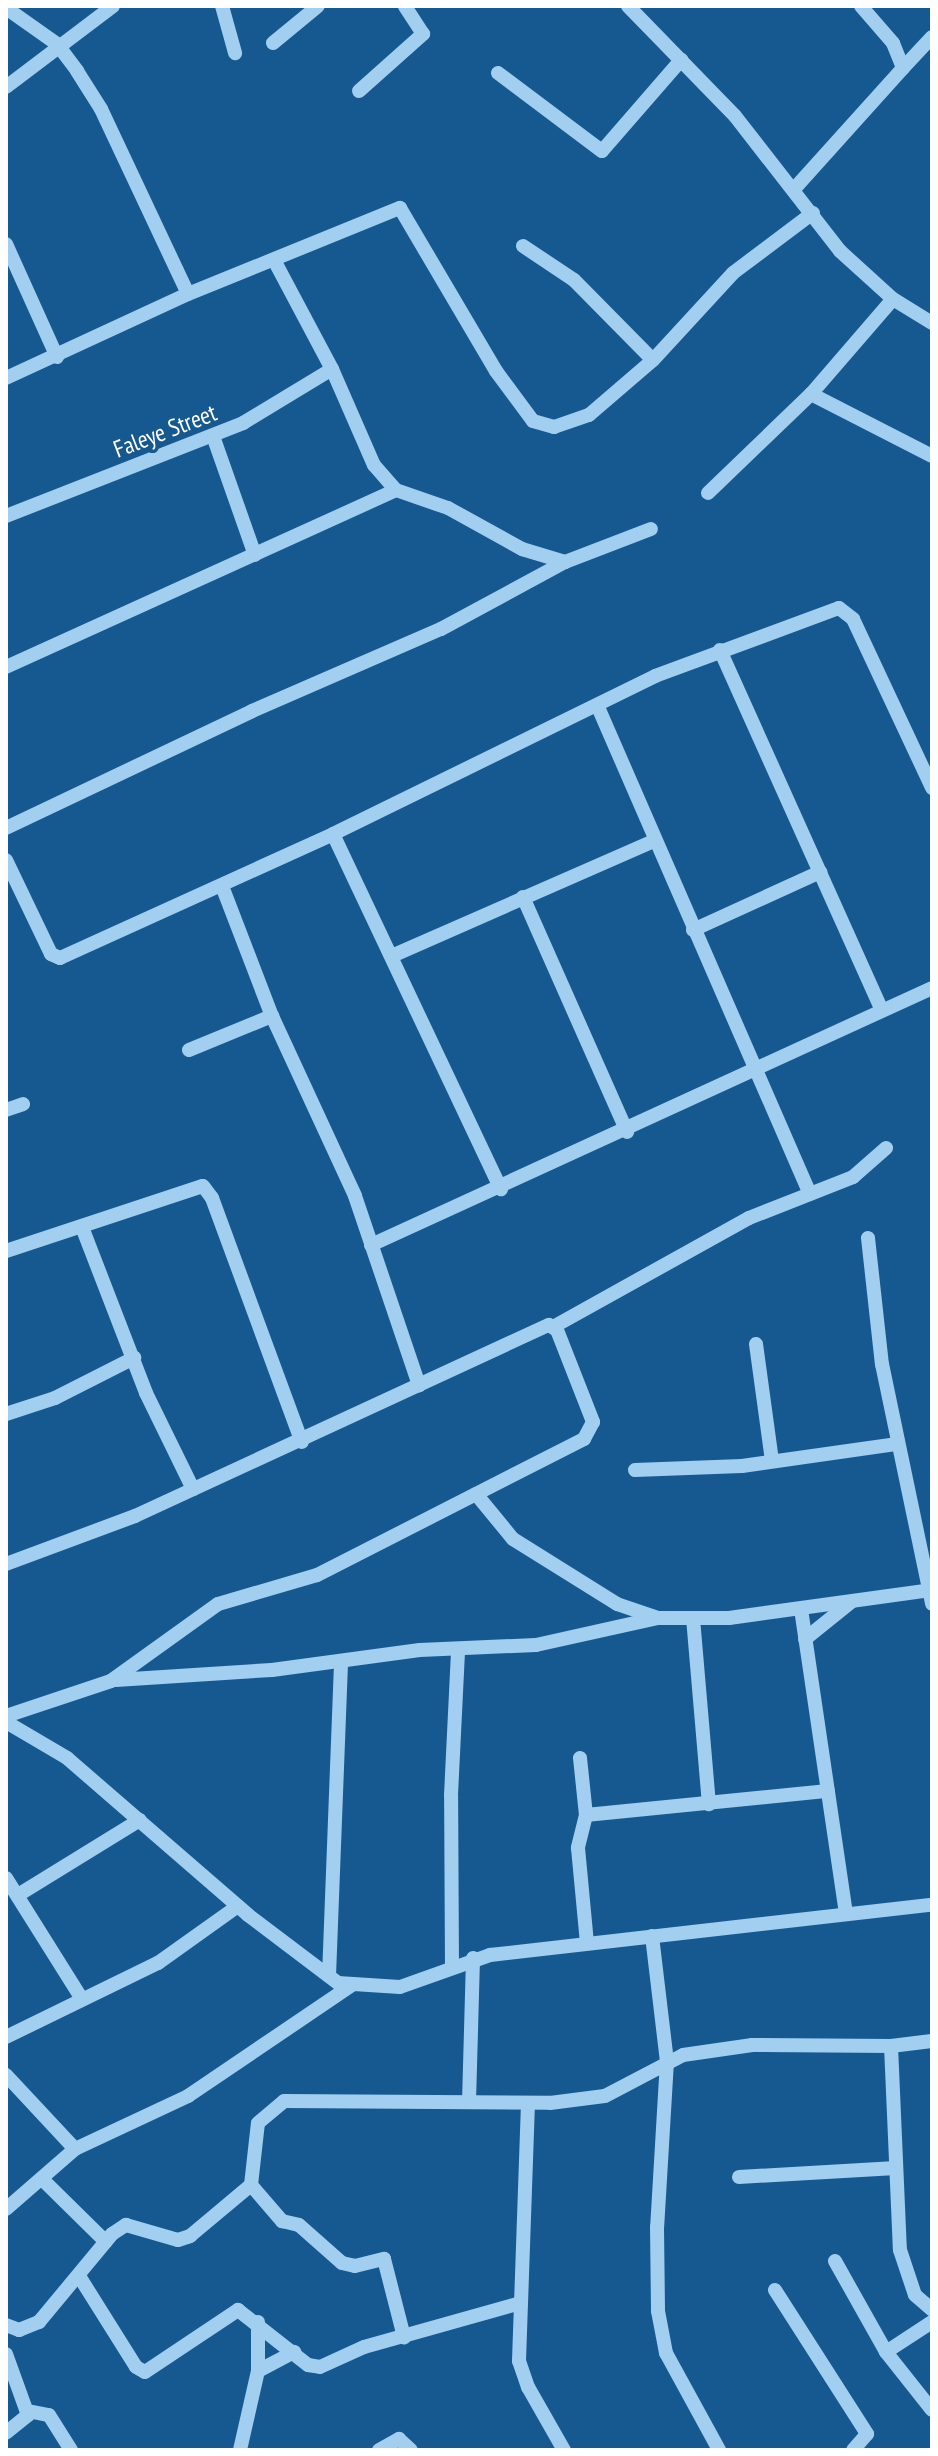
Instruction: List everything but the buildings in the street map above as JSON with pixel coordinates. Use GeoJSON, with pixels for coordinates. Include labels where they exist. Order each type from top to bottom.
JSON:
{"type":"FeatureCollection","features":[{"type":"Feature","properties":{"kind":"street"},"geometry":{"type":"LineString","coordinates":[[222,6],[235,53]]}},
{"type":"Feature","properties":{"kind":"street"},"geometry":{"type":"LineString","coordinates":[[273,43],[318,6]]}},
{"type":"Feature","properties":{"kind":"street"},"geometry":{"type":"LineString","coordinates":[[359,91],[423,34],[405,6]]}},
{"type":"Feature","properties":{"kind":"street"},"geometry":{"type":"LineString","coordinates":[[628,6],[681,60],[795,188],[840,251],[893,299],[932,323]]}},
{"type":"Feature","properties":{"kind":"street"},"geometry":{"type":"LineString","coordinates":[[861,6],[893,43],[903,68]]}},
{"type":"Feature","properties":{"kind":"street"},"geometry":{"type":"LineString","coordinates":[[6,8],[57,44],[101,109],[188,294]]}},
{"type":"Feature","properties":{"kind":"street"},"geometry":{"type":"LineString","coordinates":[[6,87],[102,9]]}},
{"type":"Feature","properties":{"kind":"street"},"geometry":{"type":"LineString","coordinates":[[795,188],[932,37]]}},
{"type":"Feature","properties":{"kind":"street"},"geometry":{"type":"LineString","coordinates":[[498,73],[602,151],[681,60]]}},
{"type":"Feature","properties":{"kind":"street"},"geometry":{"type":"LineString","coordinates":[[6,378],[188,294],[400,208],[496,371],[544,428],[589,415],[653,360],[733,273],[813,213]]}},
{"type":"Feature","properties":{"kind":"street"},"geometry":{"type":"LineString","coordinates":[[6,244],[57,357]]}},
{"type":"Feature","properties":{"kind":"street"},"geometry":{"type":"LineString","coordinates":[[523,246],[574,280],[653,360]]}},
{"type":"Feature","properties":{"kind":"street"},"geometry":{"type":"LineString","coordinates":[[274,260],[332,369],[374,465],[396,490],[448,508],[522,549],[565,562]]}},
{"type":"Feature","properties":{"kind":"street"},"geometry":{"type":"LineString","coordinates":[[708,493],[811,394],[893,299]]}},
{"type":"Feature","properties":{"kind":"street","name":"Faleye Street"},"geometry":{"type":"LineString","coordinates":[[6,516],[213,436],[332,369]]}},
{"type":"Feature","properties":{"kind":"street"},"geometry":{"type":"LineString","coordinates":[[811,394],[932,456]]}},
{"type":"Feature","properties":{"kind":"street"},"geometry":{"type":"LineString","coordinates":[[213,436],[255,555]]}},
{"type":"Feature","properties":{"kind":"street"},"geometry":{"type":"LineString","coordinates":[[6,667],[396,490]]}},
{"type":"Feature","properties":{"kind":"street"},"geometry":{"type":"LineString","coordinates":[[6,828],[252,711],[441,629],[565,562],[651,529]]}},
{"type":"Feature","properties":{"kind":"street"},"geometry":{"type":"LineString","coordinates":[[6,860],[51,954],[60,958],[222,886],[720,650],[833,609],[847,611],[932,788]]}},
{"type":"Feature","properties":{"kind":"street"},"geometry":{"type":"LineString","coordinates":[[720,650],[882,1010]]}},
{"type":"Feature","properties":{"kind":"street"},"geometry":{"type":"LineString","coordinates":[[598,707],[810,1194]]}},
{"type":"Feature","properties":{"kind":"street"},"geometry":{"type":"LineString","coordinates":[[333,834],[394,955],[501,1189]]}},
{"type":"Feature","properties":{"kind":"street"},"geometry":{"type":"LineString","coordinates":[[394,955],[654,841]]}},
{"type":"Feature","properties":{"kind":"street"},"geometry":{"type":"LineString","coordinates":[[693,930],[820,872]]}},
{"type":"Feature","properties":{"kind":"street"},"geometry":{"type":"LineString","coordinates":[[222,886],[272,1016],[355,1196],[419,1385]]}},
{"type":"Feature","properties":{"kind":"street"},"geometry":{"type":"LineString","coordinates":[[523,897],[627,1132]]}},
{"type":"Feature","properties":{"kind":"street"},"geometry":{"type":"LineString","coordinates":[[371,1245],[627,1132],[932,988]]}},
{"type":"Feature","properties":{"kind":"street"},"geometry":{"type":"LineString","coordinates":[[189,1050],[272,1016]]}},
{"type":"Feature","properties":{"kind":"street"},"geometry":{"type":"LineString","coordinates":[[6,1110],[23,1104]]}},
{"type":"Feature","properties":{"kind":"street"},"geometry":{"type":"LineString","coordinates":[[6,1564],[302,1442],[419,1385],[553,1327],[677,1261],[713,1236],[867,1169],[886,1148]]}},
{"type":"Feature","properties":{"kind":"street"},"geometry":{"type":"LineString","coordinates":[[6,1251],[203,1186],[212,1198],[302,1442]]}},
{"type":"Feature","properties":{"kind":"street"},"geometry":{"type":"LineString","coordinates":[[82,1227],[134,1358],[193,1489]]}},
{"type":"Feature","properties":{"kind":"street"},"geometry":{"type":"LineString","coordinates":[[7,1715],[111,1681],[166,1673],[210,1675],[341,1662],[420,1650],[458,1651],[536,1645],[658,1618],[801,1609],[854,1599],[931,1595],[897,1444],[868,1238]]}},
{"type":"Feature","properties":{"kind":"street"},"geometry":{"type":"LineString","coordinates":[[111,1681],[156,1652],[218,1604],[317,1575],[584,1439],[594,1427],[553,1327]]}},
{"type":"Feature","properties":{"kind":"street"},"geometry":{"type":"LineString","coordinates":[[756,1344],[772,1461]]}},
{"type":"Feature","properties":{"kind":"street"},"geometry":{"type":"LineString","coordinates":[[6,1414],[55,1398],[134,1358]]}},
{"type":"Feature","properties":{"kind":"street"},"geometry":{"type":"LineString","coordinates":[[635,1470],[772,1461],[897,1444]]}},
{"type":"Feature","properties":{"kind":"street"},"geometry":{"type":"LineString","coordinates":[[476,1494],[513,1539],[617,1604],[658,1618]]}},
{"type":"Feature","properties":{"kind":"street"},"geometry":{"type":"LineString","coordinates":[[805,1639],[854,1599]]}},
{"type":"Feature","properties":{"kind":"street"},"geometry":{"type":"LineString","coordinates":[[801,1609],[846,1914]]}},
{"type":"Feature","properties":{"kind":"street"},"geometry":{"type":"LineString","coordinates":[[693,1618],[709,1804]]}},
{"type":"Feature","properties":{"kind":"street"},"geometry":{"type":"LineString","coordinates":[[452,1967],[451,1795],[458,1651]]}},
{"type":"Feature","properties":{"kind":"street"},"geometry":{"type":"LineString","coordinates":[[156,1652],[166,1673]]}},
{"type":"Feature","properties":{"kind":"street"},"geometry":{"type":"LineString","coordinates":[[329,1976],[341,1662]]}},
{"type":"Feature","properties":{"kind":"street"},"geometry":{"type":"LineString","coordinates":[[7,1715],[67,1758],[238,1906],[329,1976],[352,1985],[400,1987],[473,1958],[932,1905]]}},
{"type":"Feature","properties":{"kind":"street"},"geometry":{"type":"LineString","coordinates":[[580,1758],[586,1815],[578,1848],[587,1944]]}},
{"type":"Feature","properties":{"kind":"street"},"geometry":{"type":"LineString","coordinates":[[586,1815],[828,1791]]}},
{"type":"Feature","properties":{"kind":"street"},"geometry":{"type":"LineString","coordinates":[[18,1895],[140,1820]]}},
{"type":"Feature","properties":{"kind":"street"},"geometry":{"type":"LineString","coordinates":[[6,1878],[82,1999]]}},
{"type":"Feature","properties":{"kind":"street"},"geometry":{"type":"LineString","coordinates":[[6,2037],[158,1963],[238,1906]]}},
{"type":"Feature","properties":{"kind":"street"},"geometry":{"type":"LineString","coordinates":[[652,1936],[667,2061],[657,2227],[658,2311],[666,2353],[717,2449]]}},
{"type":"Feature","properties":{"kind":"street"},"geometry":{"type":"LineString","coordinates":[[469,2102],[473,1958]]}},
{"type":"Feature","properties":{"kind":"street"},"geometry":{"type":"LineString","coordinates":[[6,2209],[75,2149],[188,2096],[352,1985]]}},
{"type":"Feature","properties":{"kind":"street"},"geometry":{"type":"LineString","coordinates":[[404,2337],[384,2259],[355,2266],[342,2263],[310,2233],[274,2215],[251,2185],[258,2123],[284,2101],[528,2103],[605,2096],[667,2061],[752,2045],[891,2046],[932,2041]]}},
{"type":"Feature","properties":{"kind":"street"},"geometry":{"type":"LineString","coordinates":[[891,2046],[896,2168],[906,2273],[915,2295],[932,2310]]}},
{"type":"Feature","properties":{"kind":"street"},"geometry":{"type":"LineString","coordinates":[[6,2075],[75,2149]]}},
{"type":"Feature","properties":{"kind":"street"},"geometry":{"type":"LineString","coordinates":[[528,2103],[521,2303],[522,2376],[564,2450]]}},
{"type":"Feature","properties":{"kind":"street"},"geometry":{"type":"LineString","coordinates":[[739,2177],[896,2168]]}},
{"type":"Feature","properties":{"kind":"street"},"geometry":{"type":"LineString","coordinates":[[43,2180],[106,2242]]}},
{"type":"Feature","properties":{"kind":"street"},"geometry":{"type":"LineString","coordinates":[[6,2325],[32,2327],[106,2242],[126,2225],[183,2239],[251,2185]]}},
{"type":"Feature","properties":{"kind":"street"},"geometry":{"type":"LineString","coordinates":[[835,2261],[886,2352],[932,2410]]}},
{"type":"Feature","properties":{"kind":"street"},"geometry":{"type":"LineString","coordinates":[[79,2276],[141,2371],[152,2370],[238,2310],[258,2322],[308,2365],[320,2367],[404,2337],[521,2303]]}},
{"type":"Feature","properties":{"kind":"street"},"geometry":{"type":"LineString","coordinates":[[775,2290],[867,2434],[853,2450]]}},
{"type":"Feature","properties":{"kind":"street"},"geometry":{"type":"LineString","coordinates":[[240,2450],[258,2371],[258,2322]]}},
{"type":"Feature","properties":{"kind":"street"},"geometry":{"type":"LineString","coordinates":[[886,2352],[932,2322]]}},
{"type":"Feature","properties":{"kind":"street"},"geometry":{"type":"LineString","coordinates":[[258,2371],[294,2352]]}},
{"type":"Feature","properties":{"kind":"street"},"geometry":{"type":"LineString","coordinates":[[6,2354],[28,2411],[25,2420],[6,2433]]}},
{"type":"Feature","properties":{"kind":"street"},"geometry":{"type":"LineString","coordinates":[[28,2411],[49,2415],[71,2450]]}},
{"type":"Feature","properties":{"kind":"street"},"geometry":{"type":"LineString","coordinates":[[379,2450],[399,2439],[411,2450]]}}]}
